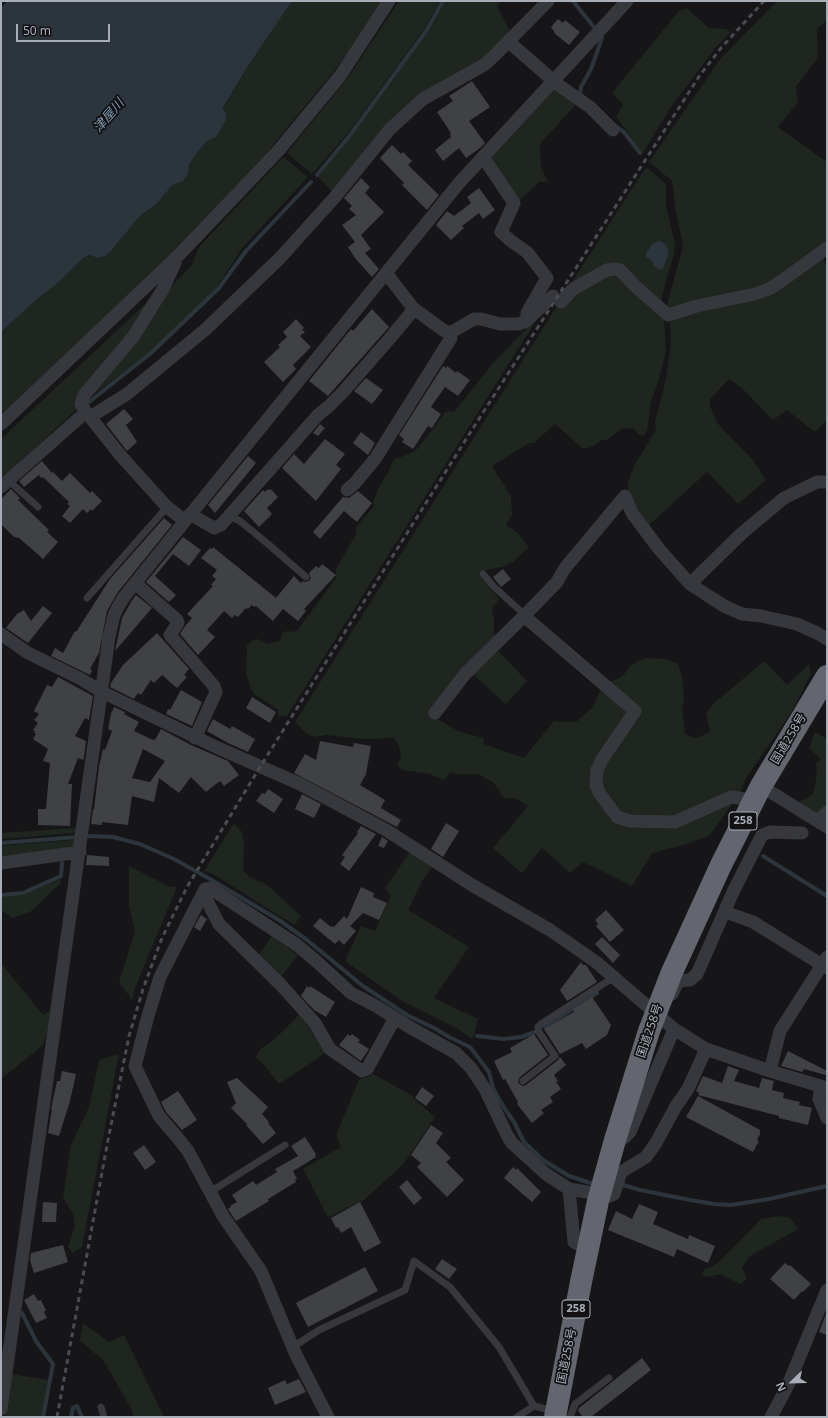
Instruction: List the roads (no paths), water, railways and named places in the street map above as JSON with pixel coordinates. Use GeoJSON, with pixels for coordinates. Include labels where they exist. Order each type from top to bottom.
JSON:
{"type":"FeatureCollection","features":[{"type":"Feature","properties":{"kind":"highway","name":"国道258号"},"geometry":{"type":"LineString","coordinates":[[561,1415],[588,1249],[615,1167],[615,1140],[656,1025],[672,972],[720,865],[757,793],[827,676]]}},
{"type":"Feature","properties":{"kind":"street"},"geometry":{"type":"LineString","coordinates":[[1,424],[178,256],[279,150],[340,76],[389,1]]}},
{"type":"Feature","properties":{"kind":"street"},"geometry":{"type":"LineString","coordinates":[[4,484],[88,414],[127,394],[206,329],[280,258],[335,197],[390,129],[424,100],[484,65],[509,42],[548,1]]}},
{"type":"Feature","properties":{"kind":"street"},"geometry":{"type":"LineString","coordinates":[[1,1409],[6,1331],[80,848],[109,637],[114,615],[124,597],[187,518],[459,183],[627,1]]}},
{"type":"Feature","properties":{"kind":"street"},"geometry":{"type":"LineString","coordinates":[[509,42],[554,81],[590,107],[613,130]]}},
{"type":"Feature","properties":{"kind":"street"},"geometry":{"type":"LineString","coordinates":[[483,158],[514,203],[501,232],[510,241],[527,252],[547,278],[527,313],[527,321]]}},
{"type":"Feature","properties":{"kind":"street"},"geometry":{"type":"LineString","coordinates":[[450,333],[474,319],[481,318],[500,324],[519,324],[527,321],[573,289],[607,270],[614,269],[620,270],[634,285],[668,315],[697,306],[755,294],[769,289],[827,248]]}},
{"type":"Feature","properties":{"kind":"street"},"geometry":{"type":"LineString","coordinates":[[178,256],[163,289],[132,337],[84,395],[81,404],[121,456],[167,507],[187,518],[214,528],[221,525],[318,415],[338,396],[391,337],[410,314],[413,308]]}},
{"type":"Feature","properties":{"kind":"street"},"geometry":{"type":"LineString","coordinates":[[386,272],[413,308],[443,330],[450,333]]}},
{"type":"Feature","properties":{"kind":"street"},"geometry":{"type":"LineString","coordinates":[[347,490],[355,483],[375,459],[450,338],[450,333]]}},
{"type":"Feature","properties":{"kind":"street"},"geometry":{"type":"LineString","coordinates":[[690,584],[740,534],[784,498],[817,482],[827,482]]}},
{"type":"Feature","properties":{"kind":"street"},"geometry":{"type":"LineString","coordinates":[[435,713],[465,674],[525,616],[557,582],[565,568],[625,496],[632,512],[659,549],[690,584],[724,606],[742,614],[761,616],[797,624],[822,636]]}},
{"type":"Feature","properties":{"kind":"street"},"geometry":{"type":"LineString","coordinates":[[136,582],[177,620],[178,623],[170,635],[214,686],[216,692],[195,738]]}},
{"type":"Feature","properties":{"kind":"street"},"geometry":{"type":"LineString","coordinates":[[525,616],[634,711],[603,758],[597,770],[596,785],[600,794],[617,817],[630,821],[675,822],[731,797],[757,793],[822,824],[827,812]]}},
{"type":"Feature","properties":{"kind":"street"},"geometry":{"type":"LineString","coordinates":[[1,634],[28,653],[81,679],[102,692],[195,738],[300,784],[386,830],[472,885],[550,930],[596,962],[614,977],[656,1025],[674,1029],[706,1049],[770,1071],[824,1087],[819,1099],[827,1118]]}},
{"type":"Feature","properties":{"kind":"street"},"geometry":{"type":"LineString","coordinates":[[656,1025],[678,980],[690,980],[697,974],[733,892],[762,835],[770,832],[802,833]]}},
{"type":"Feature","properties":{"kind":"street"},"geometry":{"type":"LineString","coordinates":[[1,862],[80,848]]}},
{"type":"Feature","properties":{"kind":"street"},"geometry":{"type":"LineString","coordinates":[[205,889],[210,888],[297,945],[351,993],[445,1046],[471,1068],[485,1089],[512,1143],[546,1174],[569,1189],[610,1196],[614,1194],[607,1195]]}},
{"type":"Feature","properties":{"kind":"street"},"geometry":{"type":"LineString","coordinates":[[328,1417],[293,1347],[261,1271],[223,1216],[188,1151],[159,1116],[135,1066],[160,977],[203,893],[219,924],[281,985],[310,1017],[330,1049],[362,1071],[367,1069],[395,1018]]}},
{"type":"Feature","properties":{"kind":"street"},"geometry":{"type":"LineString","coordinates":[[725,912],[753,922],[825,963],[780,1031],[770,1071]]}},
{"type":"Feature","properties":{"kind":"street"},"geometry":{"type":"LineString","coordinates":[[615,1140],[624,1138],[630,1132],[674,1029]]}},
{"type":"Feature","properties":{"kind":"street"},"geometry":{"type":"LineString","coordinates":[[615,1167],[646,1157],[656,1143],[676,1106],[688,1089],[706,1049]]}},
{"type":"Feature","properties":{"kind":"street"},"geometry":{"type":"LineString","coordinates":[[569,1189],[574,1242],[588,1249]]}},
{"type":"Feature","properties":{"kind":"street"},"geometry":{"type":"LineString","coordinates":[[771,1417],[788,1385],[826,1295]]}},
{"type":"Feature","properties":{"kind":"lane"},"geometry":{"type":"LineString","coordinates":[[4,484],[38,507]]}},
{"type":"Feature","properties":{"kind":"lane"},"geometry":{"type":"LineString","coordinates":[[87,598],[167,507]]}},
{"type":"Feature","properties":{"kind":"lane"},"geometry":{"type":"LineString","coordinates":[[229,516],[240,521],[306,578]]}},
{"type":"Feature","properties":{"kind":"lane"},"geometry":{"type":"LineString","coordinates":[[483,574],[494,587],[525,616]]}},
{"type":"Feature","properties":{"kind":"lane"},"geometry":{"type":"LineString","coordinates":[[523,1081],[555,1056],[539,1032],[538,1027],[614,977]]}},
{"type":"Feature","properties":{"kind":"lane"},"geometry":{"type":"LineString","coordinates":[[210,1192],[285,1145]]}},
{"type":"Feature","properties":{"kind":"lane"},"geometry":{"type":"LineString","coordinates":[[293,1347],[318,1330],[405,1290],[414,1261],[450,1287],[499,1347],[534,1406],[561,1415],[609,1378]]}},
{"type":"Feature","properties":{"kind":"lane"},"geometry":{"type":"LineString","coordinates":[[517,1417],[534,1406]]}},
{"type":"Feature","properties":{"kind":"lane"},"geometry":{"type":"LineString","coordinates":[[101,1407],[104,1417]]}},
{"type":"Feature","properties":{"kind":"water","name":"津屋川"},"geometry":{"type":"Polygon","coordinates":[[[7,1],[292,1],[246,69],[223,108],[226,114],[226,120],[216,137],[207,141],[196,154],[189,165],[188,174],[183,181],[172,185],[158,203],[139,217],[111,251],[105,256],[98,258],[89,255],[83,258],[58,283],[37,299],[1,332],[1,8],[7,1]]]}},
{"type":"Feature","properties":{"kind":"water"},"geometry":{"type":"Polygon","coordinates":[[[659,241],[664,243],[668,249],[668,255],[663,269],[659,270],[654,266],[652,261],[646,257],[646,254],[652,244],[659,241]]]}},
{"type":"Feature","properties":{"kind":"waterway"},"geometry":{"type":"LineString","coordinates":[[317,175],[350,135],[426,31],[443,1]]}},
{"type":"Feature","properties":{"kind":"waterway"},"geometry":{"type":"LineString","coordinates":[[573,1],[593,26]]}},
{"type":"Feature","properties":{"kind":"waterway"},"geometry":{"type":"LineString","coordinates":[[582,96],[580,93],[581,87],[591,69],[602,38]]}},
{"type":"Feature","properties":{"kind":"waterway"},"geometry":{"type":"LineString","coordinates":[[615,126],[624,132],[640,153]]}},
{"type":"Feature","properties":{"kind":"waterway"},"geometry":{"type":"LineString","coordinates":[[89,402],[151,353],[219,288],[246,251],[311,182]]}},
{"type":"Feature","properties":{"kind":"waterway"},"geometry":{"type":"LineString","coordinates":[[1,843],[90,836],[113,837],[140,844],[174,859],[210,879],[279,920],[307,940],[363,986],[407,1015],[470,1047],[489,1072],[493,1088],[514,1122],[524,1142],[543,1160],[569,1176],[590,1183],[595,1183]]}},
{"type":"Feature","properties":{"kind":"waterway"},"geometry":{"type":"LineString","coordinates":[[763,856],[827,896]]}},
{"type":"Feature","properties":{"kind":"waterway"},"geometry":{"type":"LineString","coordinates":[[1,895],[23,893],[61,876],[62,863]]}},
{"type":"Feature","properties":{"kind":"waterway"},"geometry":{"type":"LineString","coordinates":[[545,1027],[597,993]]}},
{"type":"Feature","properties":{"kind":"waterway"},"geometry":{"type":"LineString","coordinates":[[477,1036],[504,1039],[521,1037],[535,1032]]}},
{"type":"Feature","properties":{"kind":"waterway"},"geometry":{"type":"LineString","coordinates":[[620,1184],[640,1190],[690,1200],[731,1205],[769,1199],[827,1186]]}},
{"type":"Feature","properties":{"kind":"waterway"},"geometry":{"type":"LineString","coordinates":[[22,1313],[36,1341],[53,1364],[43,1417]]}},
{"type":"Feature","properties":{"kind":"waterway"},"geometry":{"type":"LineString","coordinates":[[71,1417],[73,1408],[77,1406],[82,1417]]}},
{"type":"Feature","properties":{"kind":"railway"},"geometry":{"type":"LineString","coordinates":[[57,1417],[108,1140],[129,1036],[143,989],[162,938],[187,887],[260,767],[475,425],[700,75],[721,48],[764,1]]}}]}
